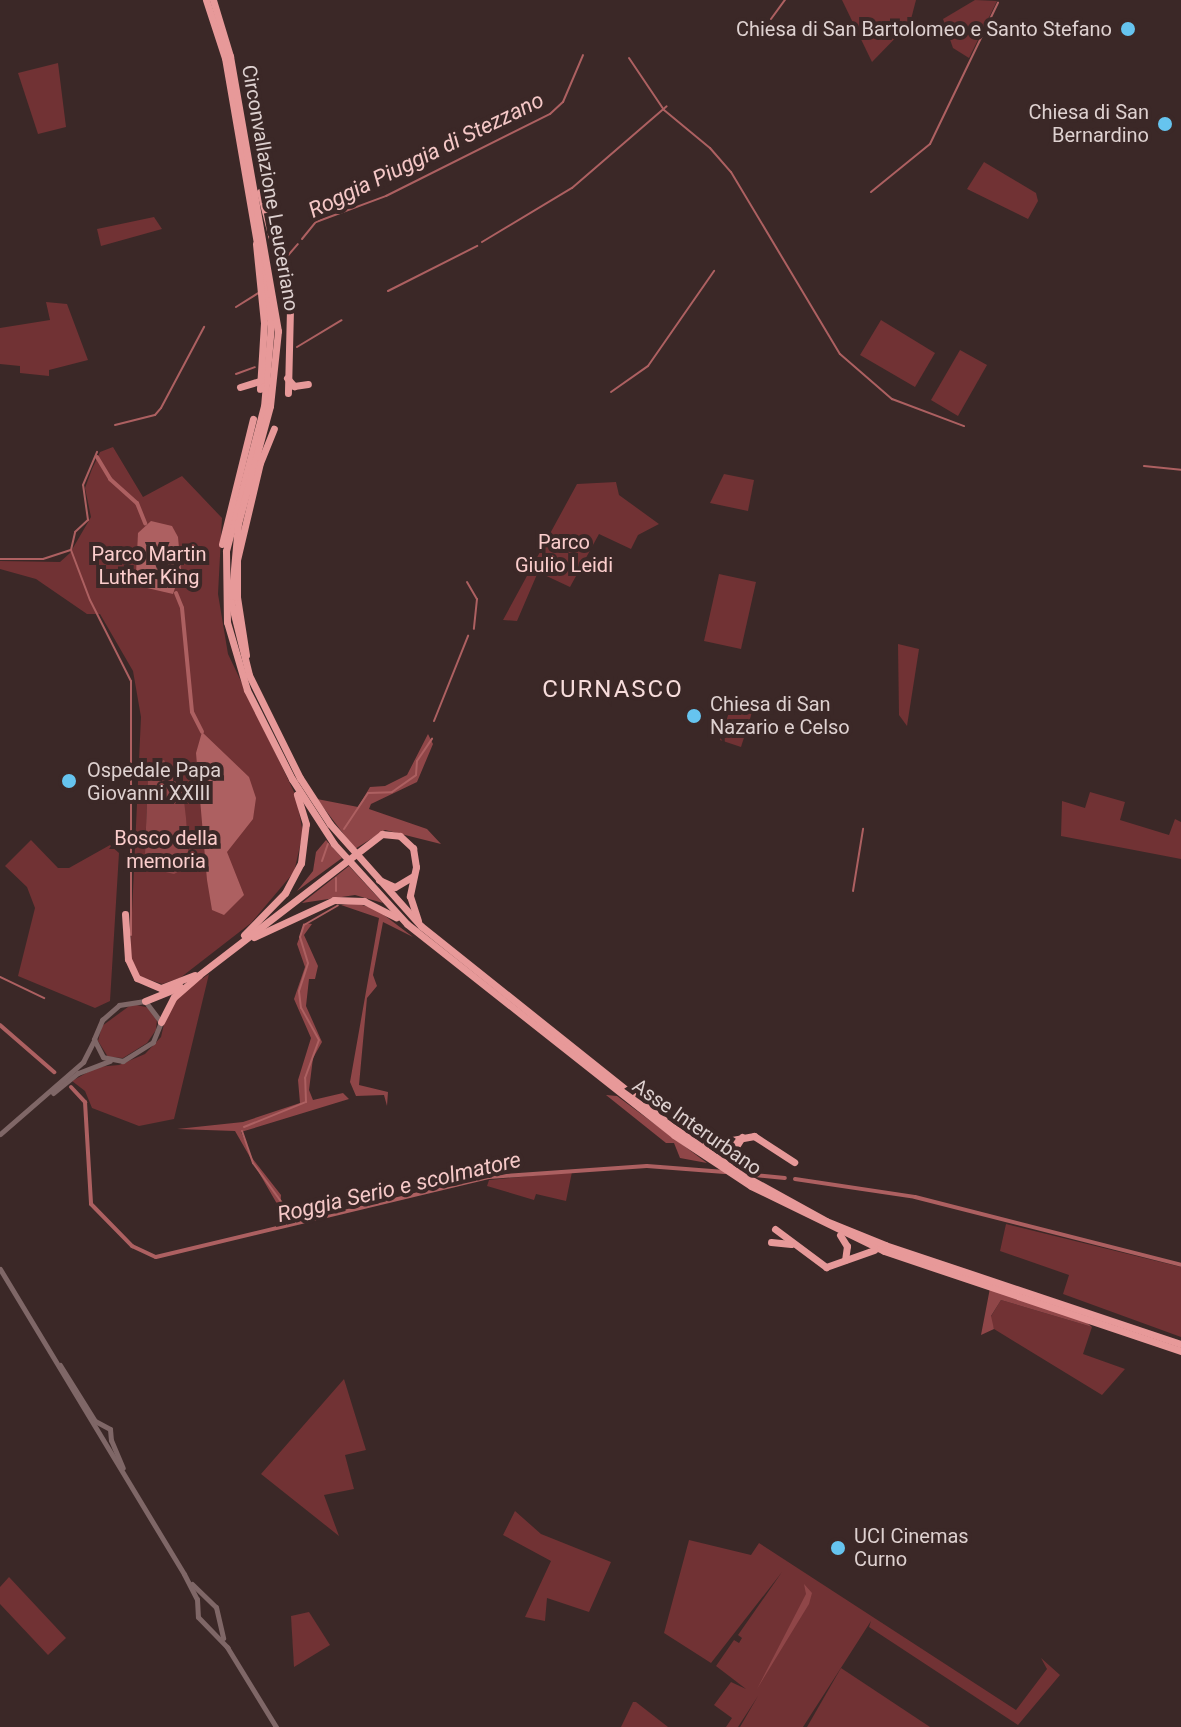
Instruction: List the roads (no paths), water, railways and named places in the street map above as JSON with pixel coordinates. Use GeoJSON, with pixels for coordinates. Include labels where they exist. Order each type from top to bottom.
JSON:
{"type":"FeatureCollection","features":[{"type":"Feature","properties":{"kind":"highway","name":"Circonvallazione Leuceriano"},"geometry":{"type":"LineString","coordinates":[[206,0],[223,50],[256,231],[268,379]]}},
{"type":"Feature","properties":{"kind":"highway","name":"Circonvallazione Leuceriano"},"geometry":{"type":"LineString","coordinates":[[213,0],[240,106],[276,301],[259,437],[231,566],[236,633],[255,688],[300,778],[366,870]]}},
{"type":"Feature","properties":{"kind":"highway"},"geometry":{"type":"LineString","coordinates":[[240,106],[290,309],[288,393]]}},
{"type":"Feature","properties":{"kind":"highway"},"geometry":{"type":"LineString","coordinates":[[286,377],[294,386],[308,384]]}},
{"type":"Feature","properties":{"kind":"highway"},"geometry":{"type":"LineString","coordinates":[[240,387],[253,387],[268,379]]}},
{"type":"Feature","properties":{"kind":"highway"},"geometry":{"type":"LineString","coordinates":[[260,389],[268,379]]}},
{"type":"Feature","properties":{"kind":"highway"},"geometry":{"type":"LineString","coordinates":[[224,602],[225,522],[253,419]]}},
{"type":"Feature","properties":{"kind":"highway"},"geometry":{"type":"LineString","coordinates":[[255,688],[242,634],[237,560],[247,509],[274,429]]}},
{"type":"Feature","properties":{"kind":"highway","name":"Circonvallazione Leuceriano"},"geometry":{"type":"LineString","coordinates":[[259,437],[231,521],[224,602],[235,656],[253,701],[292,779]]}},
{"type":"Feature","properties":{"kind":"highway"},"geometry":{"type":"LineString","coordinates":[[125,914],[130,966],[143,982],[169,987],[209,967],[278,901],[297,874],[306,824],[292,779]]}},
{"type":"Feature","properties":{"kind":"highway","name":"Asse Interurbano"},"geometry":{"type":"LineString","coordinates":[[292,779],[334,844],[407,924],[675,1132],[833,1230],[884,1251],[1181,1351]]}},
{"type":"Feature","properties":{"kind":"highway"},"geometry":{"type":"LineString","coordinates":[[161,1022],[174,997],[199,975],[382,834],[400,836],[416,855],[410,896],[421,926]]}},
{"type":"Feature","properties":{"kind":"highway"},"geometry":{"type":"LineString","coordinates":[[366,870],[391,887],[415,875]]}},
{"type":"Feature","properties":{"kind":"highway","name":"Asse Interurbano"},"geometry":{"type":"LineString","coordinates":[[366,870],[421,926],[556,1038]]}},
{"type":"Feature","properties":{"kind":"highway"},"geometry":{"type":"LineString","coordinates":[[234,948],[334,900],[377,905],[407,924]]}},
{"type":"Feature","properties":{"kind":"highway"},"geometry":{"type":"LineString","coordinates":[[145,1001],[168,995],[199,975]]}},
{"type":"Feature","properties":{"kind":"highway"},"geometry":{"type":"LineString","coordinates":[[675,1132],[702,1143],[756,1137],[794,1162]]}},
{"type":"Feature","properties":{"kind":"highway","name":"Asse Interurbano"},"geometry":{"type":"LineString","coordinates":[[675,1132],[794,1207],[885,1245],[1181,1344]]}},
{"type":"Feature","properties":{"kind":"highway"},"geometry":{"type":"LineString","coordinates":[[741,1174],[732,1153],[744,1136]]}},
{"type":"Feature","properties":{"kind":"highway"},"geometry":{"type":"LineString","coordinates":[[775,1229],[826,1267],[844,1262],[862,1251],[884,1251]]}},
{"type":"Feature","properties":{"kind":"highway"},"geometry":{"type":"LineString","coordinates":[[833,1230],[846,1244],[844,1262]]}},
{"type":"Feature","properties":{"kind":"highway"},"geometry":{"type":"LineString","coordinates":[[771,1242],[793,1245]]}},
{"type":"Feature","properties":{"kind":"main road"},"geometry":{"type":"LineString","coordinates":[[3,1130],[78,1073],[144,1051],[161,1022],[145,1001],[119,1005],[102,1020],[83,1062],[31,1106]]}},
{"type":"Feature","properties":{"kind":"main road"},"geometry":{"type":"LineString","coordinates":[[94,1039],[97,1049],[112,1061]]}},
{"type":"Feature","properties":{"kind":"main road"},"geometry":{"type":"LineString","coordinates":[[0,1269],[101,1442],[184,1574],[208,1604],[218,1611],[216,1620],[228,1648],[276,1727]]}},
{"type":"Feature","properties":{"kind":"main road"},"geometry":{"type":"LineString","coordinates":[[48,1348],[103,1428],[112,1432],[111,1440],[130,1484]]}},
{"type":"Feature","properties":{"kind":"main road"},"geometry":{"type":"LineString","coordinates":[[97,1434],[103,1428]]}},
{"type":"Feature","properties":{"kind":"main road"},"geometry":{"type":"LineString","coordinates":[[101,1442],[111,1440]]}},
{"type":"Feature","properties":{"kind":"main road"},"geometry":{"type":"LineString","coordinates":[[184,1574],[199,1609],[198,1617],[228,1648]]}},
{"type":"Feature","properties":{"kind":"main road"},"geometry":{"type":"LineString","coordinates":[[199,1609],[208,1604]]}},
{"type":"Feature","properties":{"kind":"main road"},"geometry":{"type":"LineString","coordinates":[[205,1624],[216,1620]]}},
{"type":"Feature","properties":{"kind":"waterway"},"geometry":{"type":"LineString","coordinates":[[771,19],[785,0]]}},
{"type":"Feature","properties":{"kind":"waterway"},"geometry":{"type":"LineString","coordinates":[[871,192],[930,144],[998,3]]}},
{"type":"Feature","properties":{"kind":"waterway","name":"Roggia Piuggia di Stezzano"},"geometry":{"type":"LineString","coordinates":[[302,239],[316,222],[386,196],[550,114],[563,102],[583,55]]}},
{"type":"Feature","properties":{"kind":"waterway"},"geometry":{"type":"LineString","coordinates":[[629,58],[664,110],[710,148],[731,172],[840,354],[892,399],[964,426]]}},
{"type":"Feature","properties":{"kind":"waterway"},"geometry":{"type":"LineString","coordinates":[[482,242],[572,188],[667,106]]}},
{"type":"Feature","properties":{"kind":"waterway","name":"Roggia Piuggia di Stezzano"},"geometry":{"type":"LineString","coordinates":[[284,260],[298,244]]}},
{"type":"Feature","properties":{"kind":"waterway"},"geometry":{"type":"LineString","coordinates":[[388,291],[477,246]]}},
{"type":"Feature","properties":{"kind":"waterway"},"geometry":{"type":"LineString","coordinates":[[611,392],[648,366],[714,271]]}},
{"type":"Feature","properties":{"kind":"waterway","name":"Roggia Piuggia di Stezzano"},"geometry":{"type":"LineString","coordinates":[[236,307],[258,293]]}},
{"type":"Feature","properties":{"kind":"waterway"},"geometry":{"type":"LineString","coordinates":[[297,347],[342,320]]}},
{"type":"Feature","properties":{"kind":"waterway","name":"Roggia Piuggia di Stezzano"},"geometry":{"type":"LineString","coordinates":[[115,425],[155,415],[204,327]]}},
{"type":"Feature","properties":{"kind":"waterway"},"geometry":{"type":"LineString","coordinates":[[236,374],[255,367]]}},
{"type":"Feature","properties":{"kind":"waterway"},"geometry":{"type":"LineString","coordinates":[[0,559],[43,559],[71,550],[75,532],[88,520],[83,485],[97,452]]}},
{"type":"Feature","properties":{"kind":"waterway"},"geometry":{"type":"LineString","coordinates":[[97,457],[110,479],[137,503],[145,523]]}},
{"type":"Feature","properties":{"kind":"waterway"},"geometry":{"type":"LineString","coordinates":[[1144,466],[1181,470]]}},
{"type":"Feature","properties":{"kind":"waterway"},"geometry":{"type":"LineString","coordinates":[[71,550],[90,600],[131,681],[131,935]]}},
{"type":"Feature","properties":{"kind":"waterway"},"geometry":{"type":"LineString","coordinates":[[467,582],[477,599],[474,629]]}},
{"type":"Feature","properties":{"kind":"waterway"},"geometry":{"type":"LineString","coordinates":[[176,593],[182,608],[192,712],[202,732]]}},
{"type":"Feature","properties":{"kind":"waterway"},"geometry":{"type":"LineString","coordinates":[[434,721],[468,636]]}},
{"type":"Feature","properties":{"kind":"waterway"},"geometry":{"type":"LineString","coordinates":[[344,829],[368,793],[392,792],[416,775],[417,761],[432,739]]}},
{"type":"Feature","properties":{"kind":"waterway"},"geometry":{"type":"LineString","coordinates":[[853,891],[863,829]]}},
{"type":"Feature","properties":{"kind":"waterway"},"geometry":{"type":"LineString","coordinates":[[322,861],[328,844]]}},
{"type":"Feature","properties":{"kind":"waterway"},"geometry":{"type":"LineString","coordinates":[[336,878],[336,891]]}},
{"type":"Feature","properties":{"kind":"waterway"},"geometry":{"type":"LineString","coordinates":[[244,1127],[306,1102],[305,1078],[319,1040],[301,1008],[299,991],[308,963],[300,937],[304,925],[338,905]]}},
{"type":"Feature","properties":{"kind":"waterway"},"geometry":{"type":"LineString","coordinates":[[0,977],[44,998]]}},
{"type":"Feature","properties":{"kind":"waterway"},"geometry":{"type":"LineString","coordinates":[[0,1025],[54,1072]]}},
{"type":"Feature","properties":{"kind":"waterway","name":"Roggia Serio e scolmatore"},"geometry":{"type":"LineString","coordinates":[[71,1087],[85,1102],[91,1204],[132,1246],[156,1257],[489,1177],[647,1166],[725,1172]]}},
{"type":"Feature","properties":{"kind":"waterway"},"geometry":{"type":"LineString","coordinates":[[242,1131],[253,1163],[285,1207],[287,1222],[279,1225]]}},
{"type":"Feature","properties":{"kind":"waterway","name":"Roggia Serio e scolmatore"},"geometry":{"type":"LineString","coordinates":[[746,1174],[785,1178]]}},
{"type":"Feature","properties":{"kind":"waterway","name":"Roggia Serio e scolmatore"},"geometry":{"type":"LineString","coordinates":[[795,1179],[915,1197],[1181,1265]]}},
{"type":"Feature","properties":{"kind":"place","name":"Chiesa di San Bartolomeo e Santo Stefano"},"geometry":{"type":"Point","coordinates":[1128,29]}},
{"type":"Feature","properties":{"kind":"place","name":"Chiesa di San Bernardino"},"geometry":{"type":"Point","coordinates":[1165,124]}},
{"type":"Feature","properties":{"kind":"place","name":"Chiesa di San Nazario e Celso"},"geometry":{"type":"Point","coordinates":[694,716]}},
{"type":"Feature","properties":{"kind":"place","name":"Ospedale Papa Giovanni XXIII"},"geometry":{"type":"Point","coordinates":[69,781]}},
{"type":"Feature","properties":{"kind":"place","name":"UCI Cinemas Curno"},"geometry":{"type":"Point","coordinates":[838,1548]}},
{"type":"Feature","properties":{"kind":"district","name":"CURNASCO"},"geometry":{"type":"Point","coordinates":[613,690]}},
{"type":"Feature","properties":{"kind":"park label","name":"Parco Giulio Leidi"},"geometry":{"type":"Point","coordinates":[564,554]}},
{"type":"Feature","properties":{"kind":"park label","name":"Parco Martin Luther King"},"geometry":{"type":"Point","coordinates":[149,566]}},
{"type":"Feature","properties":{"kind":"park label","name":"Bosco della memoria"},"geometry":{"type":"Point","coordinates":[166,850]}}]}
